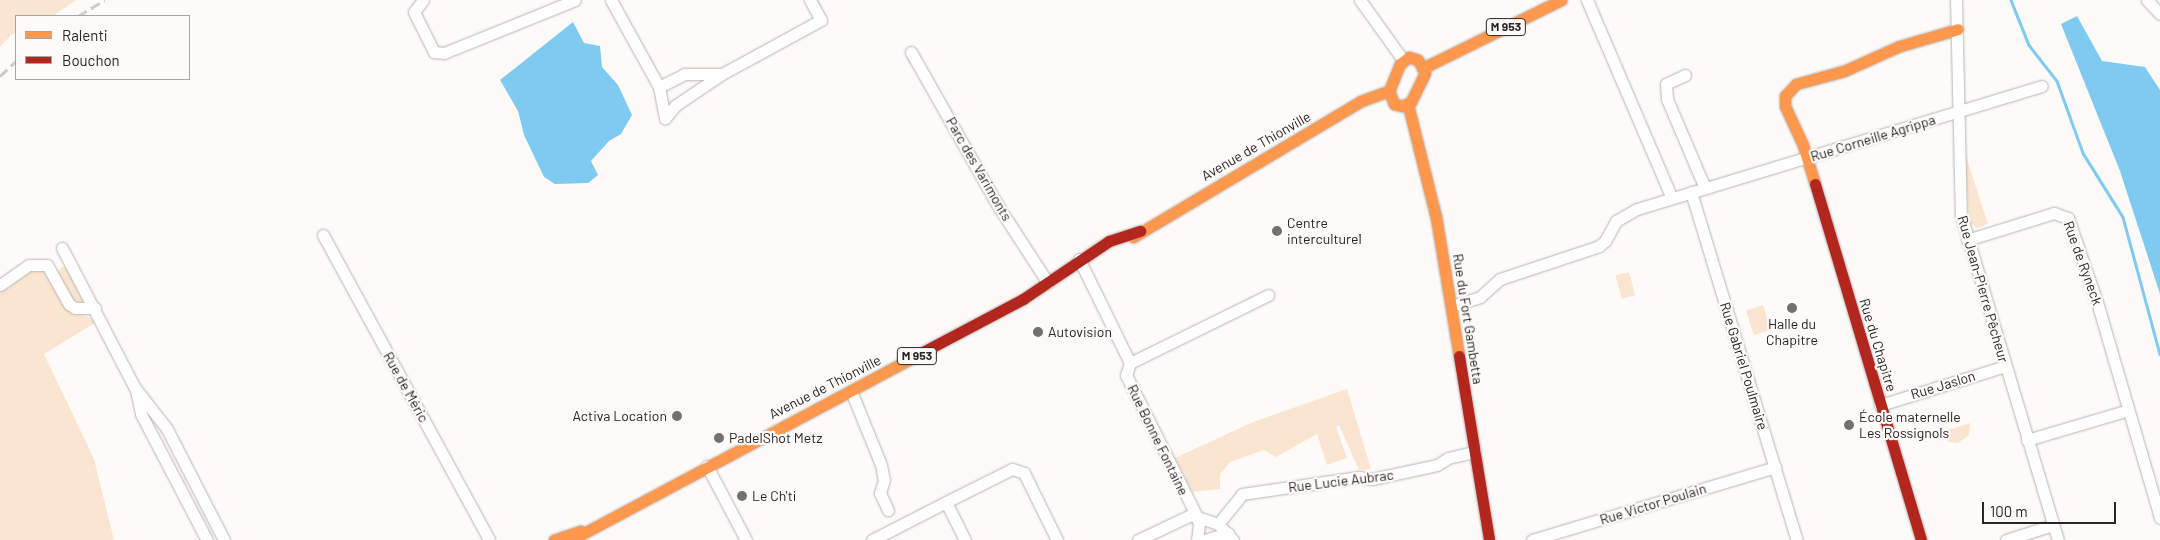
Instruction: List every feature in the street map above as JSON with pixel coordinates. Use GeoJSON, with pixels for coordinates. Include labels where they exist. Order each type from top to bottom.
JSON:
{"type":"FeatureCollection","features":[{"type":"Feature","properties":{"kind":"main road","name":"M 953"},"geometry":{"type":"LineString","coordinates":[[1425,67],[1561,0]]}},
{"type":"Feature","properties":{"kind":"main road","name":"Rue du Chapitre"},"geometry":{"type":"LineString","coordinates":[[1921,540],[1806,158],[1785,106],[1785,96],[1796,84],[1844,72],[1900,46],[1958,29]]}},
{"type":"Feature","properties":{"kind":"main road"},"geometry":{"type":"LineString","coordinates":[[1410,57],[1418,60],[1425,67],[1426,73],[1408,105],[1394,104],[1390,91],[1403,60],[1410,57]]}},
{"type":"Feature","properties":{"kind":"main road","name":"Avenue de Thionville"},"geometry":{"type":"LineString","coordinates":[[571,540],[587,529],[851,391],[1048,283],[1056,274],[1081,264],[1109,241],[1140,231],[1362,101],[1390,91]]}},
{"type":"Feature","properties":{"kind":"main road","name":"Rue du Fort Gambetta"},"geometry":{"type":"LineString","coordinates":[[1408,105],[1436,217],[1489,540]]}},
{"type":"Feature","properties":{"kind":"main road","name":"Avenue de Thionville"},"geometry":{"type":"LineString","coordinates":[[554,540],[587,529]]}},
{"type":"Feature","properties":{"kind":"street"},"geometry":{"type":"LineString","coordinates":[[423,0],[414,12],[434,52],[444,53],[575,0]]}},
{"type":"Feature","properties":{"kind":"street"},"geometry":{"type":"LineString","coordinates":[[611,0],[659,88],[664,99],[665,118],[676,105],[722,74],[821,20],[810,0]]}},
{"type":"Feature","properties":{"kind":"street"},"geometry":{"type":"LineString","coordinates":[[1360,0],[1403,60]]}},
{"type":"Feature","properties":{"kind":"street"},"geometry":{"type":"LineString","coordinates":[[1587,0],[1672,198]]}},
{"type":"Feature","properties":{"kind":"street","name":"Rue Jean-Pierre Pêcheur"},"geometry":{"type":"LineString","coordinates":[[1956,0],[1958,29],[1959,199],[1967,240],[2058,540]]}},
{"type":"Feature","properties":{"kind":"street"},"geometry":{"type":"LineString","coordinates":[[2147,0],[2160,14]]}},
{"type":"Feature","properties":{"kind":"street","name":"Parc des Varimonts"},"geometry":{"type":"LineString","coordinates":[[911,52],[1000,209],[1048,283]]}},
{"type":"Feature","properties":{"kind":"street"},"geometry":{"type":"LineString","coordinates":[[659,88],[684,74],[722,74]]}},
{"type":"Feature","properties":{"kind":"street"},"geometry":{"type":"LineString","coordinates":[[1685,75],[1666,84],[1667,100],[1705,188]]}},
{"type":"Feature","properties":{"kind":"street","name":"Rue Corneille Agrippa"},"geometry":{"type":"LineString","coordinates":[[1451,306],[1480,296],[1500,279],[1599,246],[1625,214],[1672,198],[2042,86]]}},
{"type":"Feature","properties":{"kind":"street","name":"Rue Gabriel Poulmaire"},"geometry":{"type":"LineString","coordinates":[[1692,192],[1797,540]]}},
{"type":"Feature","properties":{"kind":"street","name":"Rue de Ryneck"},"geometry":{"type":"LineString","coordinates":[[1967,240],[2054,213],[2068,218],[2098,302],[2160,518]]}},
{"type":"Feature","properties":{"kind":"street","name":"Rue de Méric"},"geometry":{"type":"LineString","coordinates":[[323,235],[489,540]]}},
{"type":"Feature","properties":{"kind":"street"},"geometry":{"type":"LineString","coordinates":[[52,269],[65,252],[135,388],[167,429],[224,540]]}},
{"type":"Feature","properties":{"kind":"street"},"geometry":{"type":"LineString","coordinates":[[1081,264],[1130,364],[1268,296]]}},
{"type":"Feature","properties":{"kind":"street"},"geometry":{"type":"LineString","coordinates":[[0,285],[29,266],[47,265],[52,269],[69,304],[75,308],[95,308]]}},
{"type":"Feature","properties":{"kind":"street","name":"Rue Bonne Fontaine"},"geometry":{"type":"LineString","coordinates":[[1130,364],[1126,375],[1196,516]]}},
{"type":"Feature","properties":{"kind":"street","name":"Rue Jaslon"},"geometry":{"type":"LineString","coordinates":[[1880,405],[2005,366]]}},
{"type":"Feature","properties":{"kind":"street"},"geometry":{"type":"LineString","coordinates":[[135,388],[141,414],[207,540]]}},
{"type":"Feature","properties":{"kind":"street"},"geometry":{"type":"LineString","coordinates":[[851,391],[882,465],[884,480],[880,493],[888,510]]}},
{"type":"Feature","properties":{"kind":"street"},"geometry":{"type":"LineString","coordinates":[[2027,440],[2128,410]]}},
{"type":"Feature","properties":{"kind":"street","name":"Rue Lucie Aubrac"},"geometry":{"type":"LineString","coordinates":[[1218,524],[1242,494],[1359,478],[1372,479],[1437,465],[1448,458],[1475,452]]}},
{"type":"Feature","properties":{"kind":"street"},"geometry":{"type":"LineString","coordinates":[[707,466],[746,540]]}},
{"type":"Feature","properties":{"kind":"street","name":"Rue Victor Poulain"},"geometry":{"type":"LineString","coordinates":[[1532,540],[1775,467]]}},
{"type":"Feature","properties":{"kind":"street"},"geometry":{"type":"LineString","coordinates":[[872,540],[1012,469],[1019,469],[1024,473],[1057,540]]}},
{"type":"Feature","properties":{"kind":"street"},"geometry":{"type":"LineString","coordinates":[[946,502],[965,540]]}},
{"type":"Feature","properties":{"kind":"street"},"geometry":{"type":"LineString","coordinates":[[1138,540],[1185,516],[1196,516],[1218,524],[1231,537]]}},
{"type":"Feature","properties":{"kind":"street"},"geometry":{"type":"LineString","coordinates":[[1196,516],[1199,524],[1197,540]]}},
{"type":"Feature","properties":{"kind":"street"},"geometry":{"type":"LineString","coordinates":[[2006,540],[2053,525]]}},
{"type":"Feature","properties":{"kind":"street"},"geometry":{"type":"LineString","coordinates":[[1204,540],[1231,537]]}},
{"type":"Feature","properties":{"kind":"shaded area"},"geometry":{"type":"Polygon","coordinates":[[[0,0],[76,0],[54,15],[15,15],[15,34],[12,34],[0,47],[0,0]]]}},
{"type":"Feature","properties":{"kind":"shaded area"},"geometry":{"type":"Polygon","coordinates":[[[1965,153],[1988,224],[1977,228],[1969,222],[1965,153]]]}},
{"type":"Feature","properties":{"kind":"shaded area"},"geometry":{"type":"Polygon","coordinates":[[[61,267],[67,268],[83,298],[82,302],[74,302],[58,274],[61,267]]]}},
{"type":"Feature","properties":{"kind":"shaded area"},"geometry":{"type":"Polygon","coordinates":[[[32,268],[45,269],[71,310],[98,321],[44,354],[94,459],[114,540],[0,540],[0,288],[32,268]]]}},
{"type":"Feature","properties":{"kind":"shaded area"},"geometry":{"type":"Polygon","coordinates":[[[1629,272],[1635,295],[1622,299],[1615,276],[1629,272]]]}},
{"type":"Feature","properties":{"kind":"shaded area"},"geometry":{"type":"Polygon","coordinates":[[[1763,305],[1771,330],[1754,335],[1746,311],[1763,305]]]}},
{"type":"Feature","properties":{"kind":"shaded area"},"geometry":{"type":"Polygon","coordinates":[[[1347,389],[1371,469],[1359,470],[1339,425],[1336,427],[1347,458],[1327,465],[1317,434],[1276,457],[1264,450],[1230,462],[1220,474],[1220,489],[1192,492],[1175,458],[1253,422],[1347,389]]]}},
{"type":"Feature","properties":{"kind":"shaded area"},"geometry":{"type":"Polygon","coordinates":[[[1970,423],[1969,435],[1958,443],[1949,442],[1939,433],[1970,423]]]}},
{"type":"Feature","properties":{"kind":"water"},"geometry":{"type":"Polygon","coordinates":[[[2077,16],[2102,61],[2145,67],[2160,90],[2160,294],[2120,171],[2061,24],[2077,16]]]}},
{"type":"Feature","properties":{"kind":"water"},"geometry":{"type":"Polygon","coordinates":[[[573,22],[584,43],[600,46],[602,67],[618,85],[632,115],[621,134],[609,141],[591,161],[598,175],[588,183],[555,184],[544,177],[524,135],[518,111],[500,80],[573,22]]]}},
{"type":"Feature","properties":{"kind":"waterway"},"geometry":{"type":"LineString","coordinates":[[2011,0],[2029,45],[2057,81],[2083,153],[2123,217],[2160,354]]}},
{"type":"Feature","properties":{"kind":"railway"},"geometry":{"type":"LineString","coordinates":[[80,15],[105,0]]}},
{"type":"Feature","properties":{"kind":"railway"},"geometry":{"type":"LineString","coordinates":[[0,76],[15,62]]}},
{"type":"Feature","properties":{"kind":"traffic: slow"},"geometry":{"type":"LineString","coordinates":[[1425,67],[1561,0]]}},
{"type":"Feature","properties":{"kind":"traffic: slow"},"geometry":{"type":"LineString","coordinates":[[1815,184],[1803,145],[1785,106],[1785,96],[1796,84],[1844,71],[1900,46],[1958,29]]}},
{"type":"Feature","properties":{"kind":"traffic: slow"},"geometry":{"type":"LineString","coordinates":[[1409,57],[1418,60],[1425,73],[1411,102],[1402,106],[1394,104],[1389,91],[1400,64],[1409,57]]}},
{"type":"Feature","properties":{"kind":"traffic: slow"},"geometry":{"type":"LineString","coordinates":[[1133,237],[1361,101],[1389,91]]}},
{"type":"Feature","properties":{"kind":"traffic: slow"},"geometry":{"type":"LineString","coordinates":[[1408,105],[1436,217],[1459,356]]}},
{"type":"Feature","properties":{"kind":"traffic: slow"},"geometry":{"type":"LineString","coordinates":[[571,540],[917,355]]}},
{"type":"Feature","properties":{"kind":"traffic: slow"},"geometry":{"type":"LineString","coordinates":[[554,540],[580,531]]}},
{"type":"Feature","properties":{"kind":"traffic: jam"},"geometry":{"type":"LineString","coordinates":[[1815,184],[1921,540]]}},
{"type":"Feature","properties":{"kind":"traffic: jam"},"geometry":{"type":"LineString","coordinates":[[917,355],[1023,299],[1109,241],[1140,231]]}},
{"type":"Feature","properties":{"kind":"traffic: jam"},"geometry":{"type":"LineString","coordinates":[[1459,356],[1489,540]]}},
{"type":"Feature","properties":{"kind":"place","name":"Centre interculturel"},"geometry":{"type":"Point","coordinates":[1277,231]}},
{"type":"Feature","properties":{"kind":"place","name":"Halle du Chapitre"},"geometry":{"type":"Point","coordinates":[1792,308]}},
{"type":"Feature","properties":{"kind":"place","name":"Autovision"},"geometry":{"type":"Point","coordinates":[1038,332]}},
{"type":"Feature","properties":{"kind":"place","name":"Activa Location"},"geometry":{"type":"Point","coordinates":[677,416]}},
{"type":"Feature","properties":{"kind":"place","name":"École maternelle Les Rossignols"},"geometry":{"type":"Point","coordinates":[1849,425]}},
{"type":"Feature","properties":{"kind":"place","name":"PadelShot Metz"},"geometry":{"type":"Point","coordinates":[719,438]}},
{"type":"Feature","properties":{"kind":"place","name":"Le Ch'ti"},"geometry":{"type":"Point","coordinates":[742,496]}}]}
